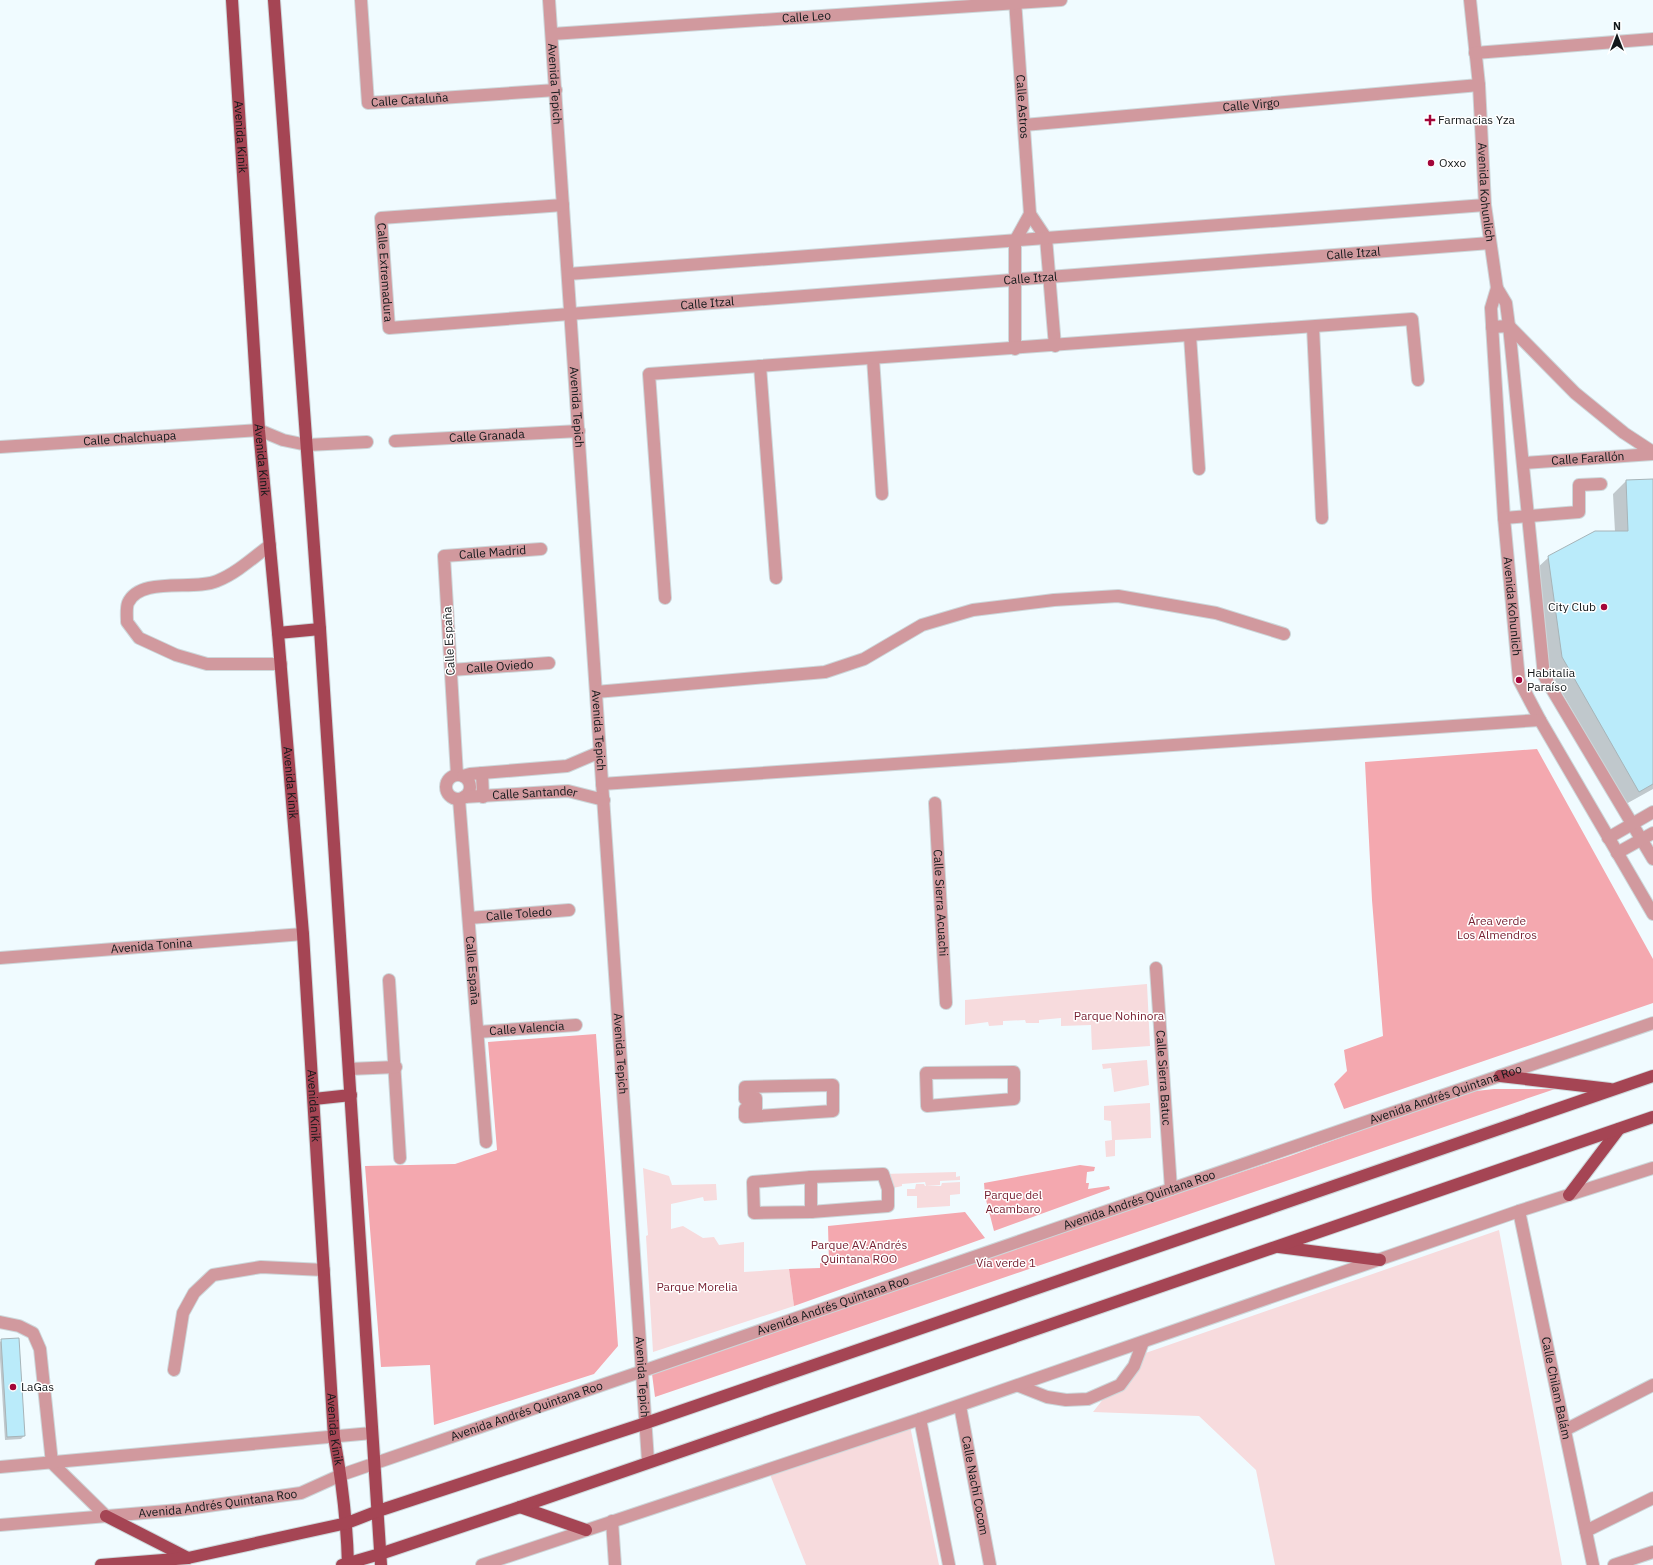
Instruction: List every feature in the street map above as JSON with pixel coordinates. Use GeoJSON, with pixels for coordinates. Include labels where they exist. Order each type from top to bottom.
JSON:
{"type":"FeatureCollection","features":[{"type":"Feature","properties":{"kind":"main road","name":"Avenida Kinik"},"geometry":{"type":"LineString","coordinates":[[232,0],[259,430],[281,664],[303,934],[334,1437],[341,1475],[347,1523],[346,1564]]}},
{"type":"Feature","properties":{"kind":"main road"},"geometry":{"type":"LineString","coordinates":[[274,0],[320,629],[351,1095],[373,1464],[381,1559]]}},
{"type":"Feature","properties":{"kind":"main road"},"geometry":{"type":"LineString","coordinates":[[278,633],[320,629]]}},
{"type":"Feature","properties":{"kind":"main road"},"geometry":{"type":"LineString","coordinates":[[1500,1076],[1613,1090]]}},
{"type":"Feature","properties":{"kind":"main road"},"geometry":{"type":"LineString","coordinates":[[101,1565],[188,1558],[347,1523],[378,1511],[646,1423],[1653,1076]]}},
{"type":"Feature","properties":{"kind":"main road"},"geometry":{"type":"LineString","coordinates":[[314,1099],[351,1095]]}},
{"type":"Feature","properties":{"kind":"main road"},"geometry":{"type":"LineString","coordinates":[[346,1564],[381,1559],[520,1507],[648,1462],[1653,1117]]}},
{"type":"Feature","properties":{"kind":"main road"},"geometry":{"type":"LineString","coordinates":[[1569,1195],[1619,1129]]}},
{"type":"Feature","properties":{"kind":"main road"},"geometry":{"type":"LineString","coordinates":[[1276,1247],[1380,1260]]}},
{"type":"Feature","properties":{"kind":"main road"},"geometry":{"type":"LineString","coordinates":[[520,1507],[586,1530]]}},
{"type":"Feature","properties":{"kind":"main road"},"geometry":{"type":"LineString","coordinates":[[106,1516],[188,1558]]}},
{"type":"Feature","properties":{"kind":"street","name":"Calle Cataluña"},"geometry":{"type":"LineString","coordinates":[[361,0],[368,103],[556,90]]}},
{"type":"Feature","properties":{"kind":"street","name":"Avenida Tepich"},"geometry":{"type":"LineString","coordinates":[[549,0],[648,1462]]}},
{"type":"Feature","properties":{"kind":"street","name":"Calle Leo"},"geometry":{"type":"LineString","coordinates":[[552,34],[1061,0]]}},
{"type":"Feature","properties":{"kind":"street","name":"Avenida Kohunlich"},"geometry":{"type":"LineString","coordinates":[[1470,0],[1490,243],[1497,288],[1506,303],[1509,326],[1544,676],[1653,859]]}},
{"type":"Feature","properties":{"kind":"street","name":"Calle Astros"},"geometry":{"type":"LineString","coordinates":[[1015,2],[1030,214],[1046,238]]}},
{"type":"Feature","properties":{"kind":"street"},"geometry":{"type":"LineString","coordinates":[[1475,53],[1653,39]]}},
{"type":"Feature","properties":{"kind":"street","name":"Calle Virgo"},"geometry":{"type":"LineString","coordinates":[[1024,125],[1478,85]]}},
{"type":"Feature","properties":{"kind":"street","name":"Calle Extremadura"},"geometry":{"type":"LineString","coordinates":[[563,204],[381,218],[389,328],[571,314]]}},
{"type":"Feature","properties":{"kind":"street"},"geometry":{"type":"LineString","coordinates":[[568,274],[1486,205]]}},
{"type":"Feature","properties":{"kind":"street"},"geometry":{"type":"LineString","coordinates":[[1015,349],[1015,240],[1030,214]]}},
{"type":"Feature","properties":{"kind":"street"},"geometry":{"type":"LineString","coordinates":[[1046,238],[1055,346]]}},
{"type":"Feature","properties":{"kind":"street","name":"Calle Itzal"},"geometry":{"type":"LineString","coordinates":[[571,314],[1490,243]]}},
{"type":"Feature","properties":{"kind":"street","name":"Avenida Kohunlich"},"geometry":{"type":"LineString","coordinates":[[1497,288],[1491,308],[1492,327],[1504,518],[1519,680],[1540,720],[1653,914]]}},
{"type":"Feature","properties":{"kind":"street"},"geometry":{"type":"LineString","coordinates":[[665,598],[649,374],[1015,349],[1412,319],[1418,380]]}},
{"type":"Feature","properties":{"kind":"street"},"geometry":{"type":"LineString","coordinates":[[1492,327],[1509,326],[1576,393],[1624,433],[1653,453]]}},
{"type":"Feature","properties":{"kind":"street"},"geometry":{"type":"LineString","coordinates":[[1313,327],[1322,518]]}},
{"type":"Feature","properties":{"kind":"street"},"geometry":{"type":"LineString","coordinates":[[1190,336],[1199,469]]}},
{"type":"Feature","properties":{"kind":"street"},"geometry":{"type":"LineString","coordinates":[[873,358],[882,494]]}},
{"type":"Feature","properties":{"kind":"street"},"geometry":{"type":"LineString","coordinates":[[760,366],[776,578]]}},
{"type":"Feature","properties":{"kind":"street"},"geometry":{"type":"LineString","coordinates":[[259,430],[283,440],[306,445],[367,442]]}},
{"type":"Feature","properties":{"kind":"street","name":"Calle Chalchuapa"},"geometry":{"type":"LineString","coordinates":[[0,447],[259,430]]}},
{"type":"Feature","properties":{"kind":"street","name":"Calle Granada"},"geometry":{"type":"LineString","coordinates":[[395,441],[579,431]]}},
{"type":"Feature","properties":{"kind":"street","name":"Calle Farallón"},"geometry":{"type":"LineString","coordinates":[[1523,464],[1653,453]]}},
{"type":"Feature","properties":{"kind":"street"},"geometry":{"type":"LineString","coordinates":[[1504,518],[1579,512],[1579,485],[1601,484]]}},
{"type":"Feature","properties":{"kind":"street"},"geometry":{"type":"LineString","coordinates":[[270,545],[240,568],[216,582],[158,586],[138,592],[128,604],[127,622],[139,638],[176,655],[207,664],[281,664]]}},
{"type":"Feature","properties":{"kind":"street","name":"Calle Madrid"},"geometry":{"type":"LineString","coordinates":[[444,556],[541,549]]}},
{"type":"Feature","properties":{"kind":"street","name":"Calle España"},"geometry":{"type":"LineString","coordinates":[[444,556],[451,670],[460,775],[467,778],[470,786],[468,794],[462,798],[469,918],[486,1142]]}},
{"type":"Feature","properties":{"kind":"street"},"geometry":{"type":"LineString","coordinates":[[596,692],[825,672],[864,659],[922,625],[973,610],[1054,600],[1118,596],[1216,613],[1284,634]]}},
{"type":"Feature","properties":{"kind":"street","name":"Calle Oviedo"},"geometry":{"type":"LineString","coordinates":[[451,670],[549,663]]}},
{"type":"Feature","properties":{"kind":"street"},"geometry":{"type":"LineString","coordinates":[[602,784],[1540,720]]}},
{"type":"Feature","properties":{"kind":"street","name":"Calle Santander"},"geometry":{"type":"LineString","coordinates":[[460,775],[568,766],[600,752]]}},
{"type":"Feature","properties":{"kind":"street"},"geometry":{"type":"LineString","coordinates":[[482,773],[483,797]]}},
{"type":"Feature","properties":{"kind":"street"},"geometry":{"type":"LineString","coordinates":[[460,775],[450,778],[447,790],[452,797],[462,798]]}},
{"type":"Feature","properties":{"kind":"street","name":"Calle Santander"},"geometry":{"type":"LineString","coordinates":[[462,798],[568,791],[604,800]]}},
{"type":"Feature","properties":{"kind":"street","name":"Calle Sierra Acuachi"},"geometry":{"type":"LineString","coordinates":[[935,803],[946,1004]]}},
{"type":"Feature","properties":{"kind":"street"},"geometry":{"type":"LineString","coordinates":[[1608,838],[1653,812]]}},
{"type":"Feature","properties":{"kind":"street"},"geometry":{"type":"LineString","coordinates":[[1617,853],[1653,833]]}},
{"type":"Feature","properties":{"kind":"street","name":"Calle Toledo"},"geometry":{"type":"LineString","coordinates":[[469,918],[569,910]]}},
{"type":"Feature","properties":{"kind":"street","name":"Avenida Tonina"},"geometry":{"type":"LineString","coordinates":[[0,958],[303,934]]}},
{"type":"Feature","properties":{"kind":"street","name":"Calle Sierra Batuc"},"geometry":{"type":"LineString","coordinates":[[1156,968],[1171,1189]]}},
{"type":"Feature","properties":{"kind":"street"},"geometry":{"type":"LineString","coordinates":[[389,980],[396,1067],[400,1158]]}},
{"type":"Feature","properties":{"kind":"street","name":"Avenida Andrés Quintana Roo"},"geometry":{"type":"LineString","coordinates":[[0,1525],[178,1510],[301,1492],[341,1475],[1653,1023]]}},
{"type":"Feature","properties":{"kind":"street","name":"Calle Valencia"},"geometry":{"type":"LineString","coordinates":[[478,1032],[576,1025]]}},
{"type":"Feature","properties":{"kind":"street"},"geometry":{"type":"LineString","coordinates":[[349,1069],[396,1067]]}},
{"type":"Feature","properties":{"kind":"street"},"geometry":{"type":"LineString","coordinates":[[1014,1072],[1014,1099],[927,1106],[926,1073],[1014,1072]]}},
{"type":"Feature","properties":{"kind":"street"},"geometry":{"type":"LineString","coordinates":[[833,1085],[833,1111],[745,1116],[745,1110],[756,1109],[756,1098],[745,1099],[745,1087],[833,1085]]}},
{"type":"Feature","properties":{"kind":"street"},"geometry":{"type":"LineString","coordinates":[[482,1565],[1019,1386],[1569,1195],[1653,1168]]}},
{"type":"Feature","properties":{"kind":"street"},"geometry":{"type":"LineString","coordinates":[[883,1174],[888,1189],[888,1206],[811,1212],[754,1213],[753,1182],[811,1177],[883,1174]]}},
{"type":"Feature","properties":{"kind":"street"},"geometry":{"type":"LineString","coordinates":[[811,1177],[811,1212]]}},
{"type":"Feature","properties":{"kind":"street","name":"Calle Chilam Balám"},"geometry":{"type":"LineString","coordinates":[[1520,1212],[1593,1565]]}},
{"type":"Feature","properties":{"kind":"street"},"geometry":{"type":"LineString","coordinates":[[174,1370],[183,1314],[194,1293],[213,1275],[261,1267],[324,1270]]}},
{"type":"Feature","properties":{"kind":"street"},"geometry":{"type":"LineString","coordinates":[[0,1322],[19,1326],[32,1333],[40,1349],[52,1462],[106,1516]]}},
{"type":"Feature","properties":{"kind":"street"},"geometry":{"type":"LineString","coordinates":[[1019,1386],[1047,1397],[1066,1400],[1088,1399],[1120,1385],[1134,1366],[1143,1342]]}},
{"type":"Feature","properties":{"kind":"street"},"geometry":{"type":"LineString","coordinates":[[1565,1430],[1653,1385]]}},
{"type":"Feature","properties":{"kind":"street","name":"Calle Nachi Cocom"},"geometry":{"type":"LineString","coordinates":[[960,1406],[990,1565]]}},
{"type":"Feature","properties":{"kind":"street"},"geometry":{"type":"LineString","coordinates":[[920,1419],[949,1565]]}},
{"type":"Feature","properties":{"kind":"street"},"geometry":{"type":"LineString","coordinates":[[0,1467],[372,1433]]}},
{"type":"Feature","properties":{"kind":"street"},"geometry":{"type":"LineString","coordinates":[[1586,1531],[1653,1498]]}},
{"type":"Feature","properties":{"kind":"street"},"geometry":{"type":"LineString","coordinates":[[612,1521],[615,1565]]}},
{"type":"Feature","properties":{"kind":"street"},"geometry":{"type":"LineString","coordinates":[[1614,1565],[1653,1552]]}},
{"type":"Feature","properties":{"kind":"green space","name":"Área verde Los Almendros"},"geometry":{"type":"Polygon","coordinates":[[[1537,749],[1653,959],[1653,1003],[1344,1109],[1334,1084],[1347,1071],[1344,1050],[1383,1036],[1372,900],[1365,762],[1537,749]]]}},
{"type":"Feature","properties":{"kind":"green space","name":"Parque Nohinora"},"geometry":{"type":"Polygon","coordinates":[[[1147,984],[1150,1046],[1092,1050],[1091,1025],[1061,1026],[1061,1018],[1039,1020],[1039,1023],[1026,1023],[1025,1020],[1003,1021],[1003,1025],[989,1026],[988,1022],[965,1025],[965,1000],[1147,984]]]}},
{"type":"Feature","properties":{"kind":"green space"},"geometry":{"type":"Polygon","coordinates":[[[596,1034],[618,1346],[594,1374],[434,1425],[430,1365],[381,1367],[365,1166],[455,1164],[497,1150],[488,1042],[596,1034]]]}},
{"type":"Feature","properties":{"kind":"green space"},"geometry":{"type":"Polygon","coordinates":[[[1147,1060],[1149,1085],[1114,1092],[1111,1068],[1103,1069],[1102,1064],[1147,1060]]]}},
{"type":"Feature","properties":{"kind":"green space","name":"Vía verde 1"},"geometry":{"type":"Polygon","coordinates":[[[1494,1089],[1555,1089],[655,1397],[652,1374],[1004,1250],[1290,1156],[1467,1092],[1494,1089]]]}},
{"type":"Feature","properties":{"kind":"green space"},"geometry":{"type":"Polygon","coordinates":[[[1150,1103],[1151,1138],[1115,1140],[1115,1156],[1106,1157],[1105,1141],[1112,1140],[1111,1121],[1104,1120],[1104,1106],[1150,1103]]]}},
{"type":"Feature","properties":{"kind":"green space","name":"Parque del Acambaro"},"geometry":{"type":"Polygon","coordinates":[[[1080,1165],[1095,1167],[1094,1171],[1087,1172],[1086,1183],[1089,1183],[1088,1189],[1109,1186],[1110,1189],[994,1231],[985,1196],[984,1183],[1080,1165]]]}},
{"type":"Feature","properties":{"kind":"green space","name":"Parque Morelia"},"geometry":{"type":"Polygon","coordinates":[[[643,1168],[669,1176],[672,1185],[716,1184],[717,1200],[704,1201],[703,1197],[671,1204],[671,1229],[683,1226],[703,1238],[714,1237],[719,1245],[744,1242],[744,1272],[789,1269],[794,1306],[653,1352],[646,1236],[648,1235],[643,1168]]]}},
{"type":"Feature","properties":{"kind":"green space"},"geometry":{"type":"Polygon","coordinates":[[[956,1172],[956,1177],[960,1176],[960,1180],[940,1181],[940,1185],[926,1186],[925,1182],[902,1184],[902,1186],[893,1188],[883,1174],[956,1172]]]}},
{"type":"Feature","properties":{"kind":"green space"},"geometry":{"type":"Polygon","coordinates":[[[960,1182],[960,1194],[950,1195],[950,1206],[917,1208],[917,1196],[907,1196],[907,1189],[915,1189],[916,1184],[924,1184],[925,1186],[941,1186],[942,1183],[960,1182]]]}},
{"type":"Feature","properties":{"kind":"green space","name":"Parque AV.Andrés Quintana ROO"},"geometry":{"type":"Polygon","coordinates":[[[965,1212],[985,1238],[794,1306],[789,1269],[820,1268],[820,1263],[829,1263],[828,1226],[965,1212]]]}},
{"type":"Feature","properties":{"kind":"green space"},"geometry":{"type":"Polygon","coordinates":[[[1499,1230],[1562,1565],[1275,1565],[1256,1470],[1199,1416],[1093,1412],[1137,1356],[1499,1230]]]}},
{"type":"Feature","properties":{"kind":"green space"},"geometry":{"type":"Polygon","coordinates":[[[910,1426],[939,1565],[806,1565],[769,1472],[910,1426]]]}},
{"type":"Feature","properties":{"kind":"building","name":"City Club"},"geometry":{"type":"Polygon","coordinates":[[[1653,479],[1653,784],[1639,792],[1562,657],[1548,556],[1595,531],[1628,531],[1626,480],[1653,479]]]}},
{"type":"Feature","properties":{"kind":"building","name":"LaGas"},"geometry":{"type":"Polygon","coordinates":[[[19,1338],[25,1436],[7,1437],[1,1339],[19,1338]]]}},
{"type":"Feature","properties":{"kind":"place","name":"Farmacias Yza"},"geometry":{"type":"Point","coordinates":[1430,120]}},
{"type":"Feature","properties":{"kind":"place","name":"Oxxo"},"geometry":{"type":"Point","coordinates":[1431,163]}},
{"type":"Feature","properties":{"kind":"place","name":"City Club"},"geometry":{"type":"Point","coordinates":[1604,607]}},
{"type":"Feature","properties":{"kind":"place","name":"Habitalia Paraíso"},"geometry":{"type":"Point","coordinates":[1519,680]}},
{"type":"Feature","properties":{"kind":"place","name":"LaGas"},"geometry":{"type":"Point","coordinates":[13,1387]}}]}
